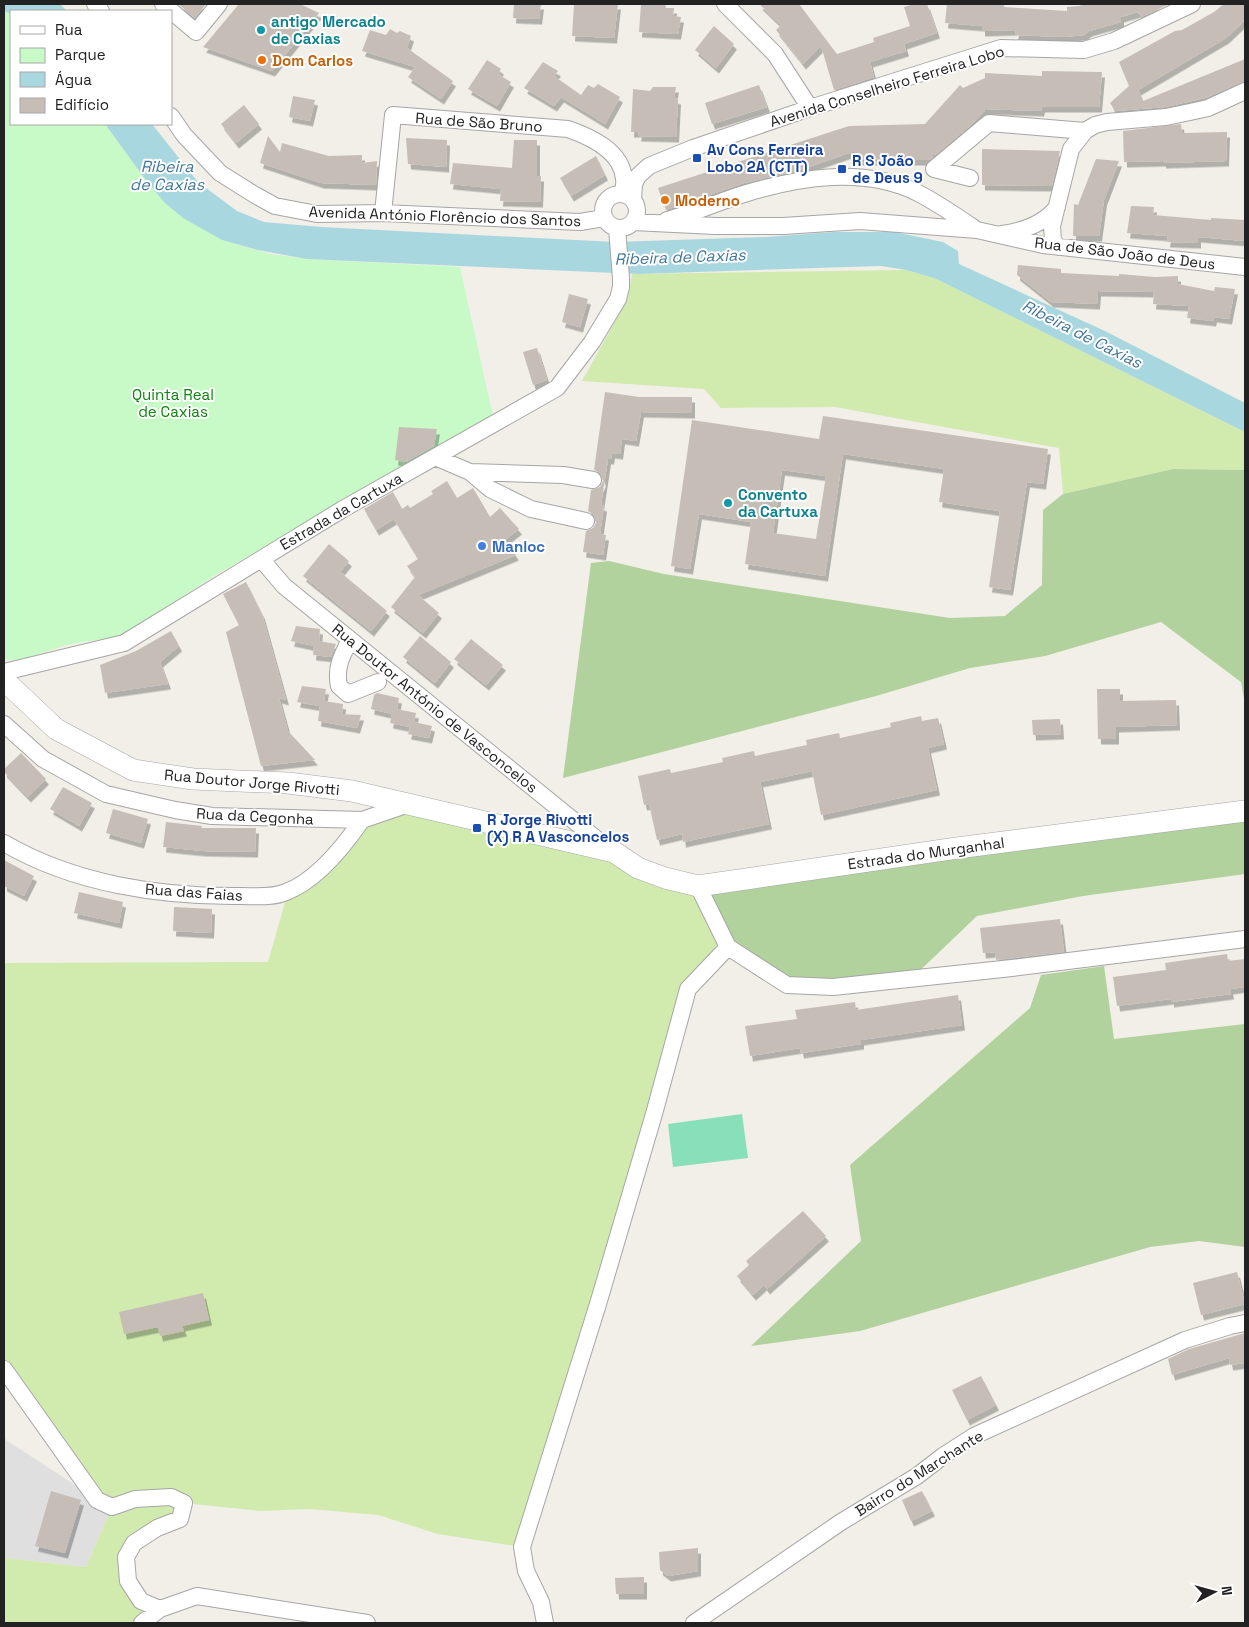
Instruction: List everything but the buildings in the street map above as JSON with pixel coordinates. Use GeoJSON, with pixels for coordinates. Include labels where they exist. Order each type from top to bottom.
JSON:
{"type":"FeatureCollection","features":[{"type":"Feature","properties":{"kind":"street"},"geometry":{"type":"LineString","coordinates":[[172,12],[196,32],[219,4]]}},
{"type":"Feature","properties":{"kind":"street"},"geometry":{"type":"LineString","coordinates":[[725,4],[774,54],[810,108]]}},
{"type":"Feature","properties":{"kind":"street","name":"Avenida Conselheiro Ferreira Lobo"},"geometry":{"type":"LineString","coordinates":[[628,197],[638,176],[649,166],[694,148],[810,108],[1001,48],[1084,50],[1114,41],[1192,4]]}},
{"type":"Feature","properties":{"kind":"street"},"geometry":{"type":"LineString","coordinates":[[1059,247],[1054,241],[1052,226],[1071,149],[1085,131],[1095,125],[1108,122],[1166,117],[1208,108],[1245,91]]}},
{"type":"Feature","properties":{"kind":"street","name":"Rua de São Bruno"},"geometry":{"type":"LineString","coordinates":[[384,213],[393,115],[568,129],[593,139],[605,147],[617,160],[622,168],[628,197]]}},
{"type":"Feature","properties":{"kind":"street","name":"Avenida António Florêncio dos Santos"},"geometry":{"type":"LineString","coordinates":[[172,117],[184,135],[220,173],[275,206],[316,214],[384,213],[580,222],[613,228]]}},
{"type":"Feature","properties":{"kind":"street"},"geometry":{"type":"LineString","coordinates":[[970,178],[934,168],[989,123],[1085,131]]}},
{"type":"Feature","properties":{"kind":"street","name":"Rua de São João de Deus"},"geometry":{"type":"LineString","coordinates":[[651,224],[678,217],[748,193],[799,180],[850,177],[882,180],[914,192],[942,206],[977,230]]}},
{"type":"Feature","properties":{"kind":"street"},"geometry":{"type":"LineString","coordinates":[[617,194],[628,197],[637,211],[633,222],[629,226],[613,228],[603,208],[608,199],[617,194]]}},
{"type":"Feature","properties":{"kind":"street"},"geometry":{"type":"LineString","coordinates":[[713,205],[707,211],[706,216],[708,222],[715,226]]}},
{"type":"Feature","properties":{"kind":"street"},"geometry":{"type":"LineString","coordinates":[[933,226],[940,225],[944,221],[945,211],[942,206]]}},
{"type":"Feature","properties":{"kind":"street"},"geometry":{"type":"LineString","coordinates":[[998,235],[1022,230],[1050,216],[1057,207]]}},
{"type":"Feature","properties":{"kind":"street","name":"Rua de São João de Deus"},"geometry":{"type":"LineString","coordinates":[[633,222],[715,226],[783,226],[860,221],[933,226],[977,230],[1043,246],[1245,267]]}},
{"type":"Feature","properties":{"kind":"street","name":"Estrada da Cartuxa"},"geometry":{"type":"LineString","coordinates":[[4,672],[124,643],[343,509],[557,388],[592,342],[618,299],[621,278],[613,228]]}},
{"type":"Feature","properties":{"kind":"street"},"geometry":{"type":"LineString","coordinates":[[435,457],[470,472],[490,489],[531,509],[586,521]]}},
{"type":"Feature","properties":{"kind":"street"},"geometry":{"type":"LineString","coordinates":[[470,472],[563,475],[593,480]]}},
{"type":"Feature","properties":{"kind":"street","name":"Rua Doutor António de Vasconcelos"},"geometry":{"type":"LineString","coordinates":[[261,559],[284,586],[614,852]]}},
{"type":"Feature","properties":{"kind":"street"},"geometry":{"type":"LineString","coordinates":[[350,640],[340,659],[337,676],[339,686],[348,694],[378,682]]}},
{"type":"Feature","properties":{"kind":"street","name":"Rua Doutor Jorge Rivotti"},"geometry":{"type":"LineString","coordinates":[[4,680],[56,729],[133,770],[193,779],[288,782],[352,791],[614,852]]}},
{"type":"Feature","properties":{"kind":"street","name":"Rua da Cegonha"},"geometry":{"type":"LineString","coordinates":[[4,724],[43,759],[106,794],[175,810],[212,816],[362,820],[409,804]]}},
{"type":"Feature","properties":{"kind":"street","name":"Estrada do Murganhal"},"geometry":{"type":"LineString","coordinates":[[614,852],[638,868],[665,878],[698,886],[957,848],[1245,811]]}},
{"type":"Feature","properties":{"kind":"street","name":"Rua das Faias"},"geometry":{"type":"LineString","coordinates":[[4,843],[46,865],[106,882],[194,894],[270,896],[285,893],[308,881],[349,840],[362,820]]}},
{"type":"Feature","properties":{"kind":"street"},"geometry":{"type":"LineString","coordinates":[[698,886],[728,947],[787,985],[833,987],[1022,967],[1245,939]]}},
{"type":"Feature","properties":{"kind":"street"},"geometry":{"type":"LineString","coordinates":[[545,1623],[540,1602],[526,1571],[522,1547],[598,1304],[654,1114],[688,989],[728,947]]}},
{"type":"Feature","properties":{"kind":"street","name":"Bairro do Marchante"},"geometry":{"type":"LineString","coordinates":[[694,1623],[841,1522],[917,1476],[974,1436],[1184,1340],[1230,1326],[1245,1324]]}},
{"type":"Feature","properties":{"kind":"street"},"geometry":{"type":"LineString","coordinates":[[4,1369],[97,1500],[112,1507],[134,1499],[171,1497],[184,1503],[180,1519],[157,1528],[134,1543],[126,1558],[128,1581],[141,1601],[160,1609]]}},
{"type":"Feature","properties":{"kind":"street"},"geometry":{"type":"LineString","coordinates":[[142,1623],[160,1609],[197,1596],[367,1623]]}},
{"type":"Feature","properties":{"kind":"shaded area"},"geometry":{"type":"Polygon","coordinates":[[[4,1435],[6,1440],[112,1507],[86,1567],[4,1558],[4,1435]]]}},
{"type":"Feature","properties":{"kind":"green space","name":"Quinta Real de Caxias"},"geometry":{"type":"Polygon","coordinates":[[[4,11],[10,14],[10,125],[106,125],[145,179],[222,240],[270,254],[306,259],[460,267],[493,416],[217,574],[118,638],[63,646],[21,660],[4,659],[4,11]]]}},
{"type":"Feature","properties":{"kind":"green space"},"geometry":{"type":"Polygon","coordinates":[[[906,270],[934,278],[1245,432],[1245,470],[1173,469],[1063,494],[1059,448],[835,407],[721,408],[704,389],[582,381],[628,298],[632,274],[906,270]]]}},
{"type":"Feature","properties":{"kind":"green space"},"geometry":{"type":"Polygon","coordinates":[[[1173,469],[1245,470],[1245,704],[1241,682],[1161,622],[1045,656],[970,668],[876,696],[563,778],[591,563],[609,561],[664,574],[950,618],[1005,616],[1042,585],[1043,510],[1063,494],[1173,469]]]}},
{"type":"Feature","properties":{"kind":"green space"},"geometry":{"type":"Polygon","coordinates":[[[393,800],[698,886],[728,947],[688,989],[522,1547],[438,1534],[378,1515],[310,1509],[260,1511],[184,1503],[180,1519],[134,1543],[128,1581],[160,1609],[142,1623],[4,1623],[4,1558],[86,1567],[112,1507],[4,1372],[4,963],[268,962],[286,899],[393,800]]]}},
{"type":"Feature","properties":{"kind":"green space"},"geometry":{"type":"Polygon","coordinates":[[[1245,812],[1245,874],[1083,896],[977,916],[911,979],[787,985],[728,947],[698,886],[1245,812]]]}},
{"type":"Feature","properties":{"kind":"green space"},"geometry":{"type":"Polygon","coordinates":[[[1104,966],[1114,1039],[1245,1024],[1245,1247],[1199,1241],[1150,1247],[860,1331],[751,1346],[861,1241],[850,1165],[1030,1008],[1041,975],[1104,966]]]}},
{"type":"Feature","properties":{"kind":"green space"},"geometry":{"type":"Polygon","coordinates":[[[742,1114],[748,1158],[673,1167],[668,1124],[742,1114]]]}},
{"type":"Feature","properties":{"kind":"water"},"geometry":{"type":"Polygon","coordinates":[[[4,4],[60,4],[66,10],[10,10],[10,14],[4,11],[4,4]]]}},
{"type":"Feature","properties":{"kind":"water","name":"Ribeira de Caxias"},"geometry":{"type":"Polygon","coordinates":[[[106,125],[153,125],[198,182],[237,211],[264,222],[321,227],[615,242],[766,237],[833,232],[894,232],[943,242],[958,251],[959,264],[1107,332],[1245,403],[1245,432],[934,278],[906,270],[881,266],[638,274],[306,259],[258,250],[222,240],[183,218],[164,202],[106,125]]]}},
{"type":"Feature","properties":{"kind":"place","name":"antigo Mercado de Caxias"},"geometry":{"type":"Point","coordinates":[261,30]}},
{"type":"Feature","properties":{"kind":"place","name":"Dom Carlos"},"geometry":{"type":"Point","coordinates":[262,60]}},
{"type":"Feature","properties":{"kind":"place","name":"Av Cons Ferreira Lobo 2A (CTT)"},"geometry":{"type":"Point","coordinates":[697,158]}},
{"type":"Feature","properties":{"kind":"place","name":"R S João de Deus 9"},"geometry":{"type":"Point","coordinates":[842,169]}},
{"type":"Feature","properties":{"kind":"place","name":"Moderno"},"geometry":{"type":"Point","coordinates":[665,200]}},
{"type":"Feature","properties":{"kind":"place","name":"Convento da Cartuxa"},"geometry":{"type":"Point","coordinates":[728,503]}},
{"type":"Feature","properties":{"kind":"place","name":"Manloc"},"geometry":{"type":"Point","coordinates":[482,546]}},
{"type":"Feature","properties":{"kind":"place","name":"R Jorge Rivotti (X) R A Vasconcelos"},"geometry":{"type":"Point","coordinates":[477,828]}}]}
